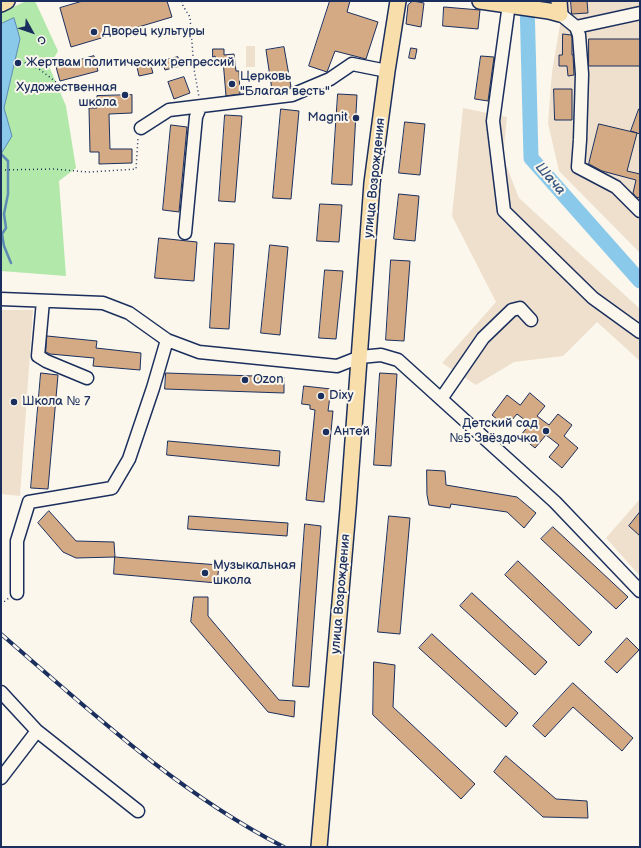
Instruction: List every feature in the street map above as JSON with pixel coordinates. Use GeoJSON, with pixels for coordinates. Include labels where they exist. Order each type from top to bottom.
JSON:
{"type":"FeatureCollection","features":[{"type":"Feature","properties":{"kind":"main road"},"geometry":{"type":"LineString","coordinates":[[1,4],[7,1]]}},
{"type":"Feature","properties":{"kind":"main road","name":"улица Возрождения"},"geometry":{"type":"LineString","coordinates":[[319,847],[360,357],[372,183],[386,71],[398,1]]}},
{"type":"Feature","properties":{"kind":"main road"},"geometry":{"type":"LineString","coordinates":[[480,1],[515,6],[556,9]]}},
{"type":"Feature","properties":{"kind":"street"},"geometry":{"type":"LineString","coordinates":[[515,6],[493,121],[504,211],[593,298],[640,332]]}},
{"type":"Feature","properties":{"kind":"street"},"geometry":{"type":"LineString","coordinates":[[556,9],[576,26],[579,35],[582,74],[578,167],[616,187],[640,211]]}},
{"type":"Feature","properties":{"kind":"street"},"geometry":{"type":"LineString","coordinates":[[576,26],[640,13]]}},
{"type":"Feature","properties":{"kind":"street"},"geometry":{"type":"LineString","coordinates":[[141,128],[169,110],[292,95],[330,79],[352,64],[386,71]]}},
{"type":"Feature","properties":{"kind":"street"},"geometry":{"type":"LineString","coordinates":[[185,233],[196,117],[200,107]]}},
{"type":"Feature","properties":{"kind":"street"},"geometry":{"type":"LineString","coordinates":[[1,299],[103,303],[129,313],[167,340],[199,352],[338,366],[360,357],[380,355],[398,360],[555,502],[640,591]]}},
{"type":"Feature","properties":{"kind":"street"},"geometry":{"type":"LineString","coordinates":[[43,301],[38,356],[46,361],[87,378]]}},
{"type":"Feature","properties":{"kind":"street"},"geometry":{"type":"LineString","coordinates":[[441,399],[483,338],[512,310],[520,308],[531,320]]}},
{"type":"Feature","properties":{"kind":"street"},"geometry":{"type":"LineString","coordinates":[[17,593],[17,541],[29,502],[112,488],[129,458],[154,388],[167,340]]}},
{"type":"Feature","properties":{"kind":"street"},"geometry":{"type":"LineString","coordinates":[[1,692],[37,731],[138,811]]}},
{"type":"Feature","properties":{"kind":"street"},"geometry":{"type":"LineString","coordinates":[[1,778],[37,731]]}},
{"type":"Feature","properties":{"kind":"path"},"geometry":{"type":"LineString","coordinates":[[182,1],[190,17],[194,69],[200,107]]}},
{"type":"Feature","properties":{"kind":"path"},"geometry":{"type":"LineString","coordinates":[[21,61],[39,69],[60,85],[64,86]]}},
{"type":"Feature","properties":{"kind":"path"},"geometry":{"type":"LineString","coordinates":[[1,170],[53,168],[88,172],[136,169],[138,141],[141,128]]}},
{"type":"Feature","properties":{"kind":"shaded area"},"geometry":{"type":"Polygon","coordinates":[[[564,1],[640,1],[640,253],[559,171],[548,123],[552,72],[564,1]]]}},
{"type":"Feature","properties":{"kind":"shaded area"},"geometry":{"type":"Polygon","coordinates":[[[246,46],[255,46],[255,67],[246,67],[246,46]]]}},
{"type":"Feature","properties":{"kind":"shaded area"},"geometry":{"type":"Polygon","coordinates":[[[463,108],[507,117],[503,157],[519,198],[640,309],[640,361],[597,322],[563,356],[514,362],[476,385],[442,363],[496,302],[452,216],[463,108]]]}},
{"type":"Feature","properties":{"kind":"shaded area","name":"Школа № 7"},"geometry":{"type":"Polygon","coordinates":[[[1,310],[33,310],[20,496],[1,494],[1,310]]]}},
{"type":"Feature","properties":{"kind":"shaded area"},"geometry":{"type":"Polygon","coordinates":[[[640,499],[640,576],[606,538],[640,499]]]}},
{"type":"Feature","properties":{"kind":"green space"},"geometry":{"type":"Polygon","coordinates":[[[26,1],[35,1],[58,51],[49,66],[66,106],[76,168],[59,181],[66,276],[1,271],[1,13],[26,1]]]}},
{"type":"Feature","properties":{"kind":"water"},"geometry":{"type":"Polygon","coordinates":[[[14,18],[20,39],[4,108],[12,136],[1,154],[1,24],[14,18]]]}},
{"type":"Feature","properties":{"kind":"building","name":"Дворец культуры"},"geometry":{"type":"Polygon","coordinates":[[[83,1],[167,1],[172,17],[71,47],[60,8],[83,1]]]}},
{"type":"Feature","properties":{"kind":"building"},"geometry":{"type":"Polygon","coordinates":[[[330,1],[350,1],[347,12],[378,22],[366,59],[335,51],[327,72],[309,66],[330,1]]]}},
{"type":"Feature","properties":{"kind":"building"},"geometry":{"type":"Polygon","coordinates":[[[413,1],[424,3],[421,27],[406,24],[408,5],[413,1]]]}},
{"type":"Feature","properties":{"kind":"building"},"geometry":{"type":"Polygon","coordinates":[[[571,1],[587,1],[588,13],[572,14],[571,1]]]}},
{"type":"Feature","properties":{"kind":"building"},"geometry":{"type":"Polygon","coordinates":[[[444,7],[480,10],[478,29],[443,26],[444,7]]]}},
{"type":"Feature","properties":{"kind":"building"},"geometry":{"type":"Polygon","coordinates":[[[563,34],[571,35],[572,37],[574,75],[568,76],[567,66],[559,66],[559,55],[562,55],[563,34]]]}},
{"type":"Feature","properties":{"kind":"building"},"geometry":{"type":"Polygon","coordinates":[[[589,39],[640,39],[640,66],[589,66],[589,39]]]}},
{"type":"Feature","properties":{"kind":"building"},"geometry":{"type":"Polygon","coordinates":[[[284,47],[291,87],[272,90],[266,50],[284,47]]]}},
{"type":"Feature","properties":{"kind":"building"},"geometry":{"type":"Polygon","coordinates":[[[411,48],[417,49],[415,59],[409,58],[411,48]]]}},
{"type":"Feature","properties":{"kind":"building","name":"Церковь \"Благая весть\""},"geometry":{"type":"Polygon","coordinates":[[[213,49],[224,49],[224,55],[234,54],[236,71],[239,71],[240,94],[226,96],[223,60],[216,60],[215,56],[213,57],[213,49]]]}},
{"type":"Feature","properties":{"kind":"building"},"geometry":{"type":"Polygon","coordinates":[[[94,56],[98,71],[60,81],[56,67],[94,56]]]}},
{"type":"Feature","properties":{"kind":"building"},"geometry":{"type":"Polygon","coordinates":[[[481,56],[494,57],[488,101],[475,99],[481,56]]]}},
{"type":"Feature","properties":{"kind":"building"},"geometry":{"type":"Polygon","coordinates":[[[178,57],[180,66],[165,70],[162,61],[178,57]]]}},
{"type":"Feature","properties":{"kind":"building"},"geometry":{"type":"Polygon","coordinates":[[[150,63],[153,73],[139,76],[137,67],[150,63]]]}},
{"type":"Feature","properties":{"kind":"building"},"geometry":{"type":"Polygon","coordinates":[[[184,77],[190,93],[174,99],[168,82],[184,77]]]}},
{"type":"Feature","properties":{"kind":"building"},"geometry":{"type":"Polygon","coordinates":[[[554,89],[572,89],[572,120],[555,120],[554,89]]]}},
{"type":"Feature","properties":{"kind":"building"},"geometry":{"type":"Polygon","coordinates":[[[338,94],[357,95],[352,185],[332,184],[338,94]]]}},
{"type":"Feature","properties":{"kind":"building"},"geometry":{"type":"Polygon","coordinates":[[[132,95],[132,113],[109,114],[110,149],[132,149],[132,163],[99,164],[99,152],[90,152],[89,108],[97,108],[97,96],[132,95]]]}},
{"type":"Feature","properties":{"kind":"building"},"geometry":{"type":"Polygon","coordinates":[[[281,109],[299,111],[291,199],[273,198],[281,109]]]}},
{"type":"Feature","properties":{"kind":"building"},"geometry":{"type":"Polygon","coordinates":[[[640,109],[640,134],[631,131],[640,109]]]}},
{"type":"Feature","properties":{"kind":"building"},"geometry":{"type":"Polygon","coordinates":[[[225,115],[242,116],[235,202],[219,201],[225,115]]]}},
{"type":"Feature","properties":{"kind":"building"},"geometry":{"type":"Polygon","coordinates":[[[405,122],[425,124],[420,175],[399,173],[405,122]]]}},
{"type":"Feature","properties":{"kind":"building"},"geometry":{"type":"Polygon","coordinates":[[[599,124],[637,133],[627,171],[640,174],[640,198],[636,197],[633,193],[636,180],[602,171],[589,164],[599,124]]]}},
{"type":"Feature","properties":{"kind":"building"},"geometry":{"type":"Polygon","coordinates":[[[171,125],[187,127],[179,212],[163,210],[171,125]]]}},
{"type":"Feature","properties":{"kind":"building"},"geometry":{"type":"Polygon","coordinates":[[[399,194],[419,196],[415,241],[394,239],[399,194]]]}},
{"type":"Feature","properties":{"kind":"building"},"geometry":{"type":"Polygon","coordinates":[[[320,204],[342,205],[339,242],[317,241],[320,204]]]}},
{"type":"Feature","properties":{"kind":"building"},"geometry":{"type":"Polygon","coordinates":[[[159,238],[197,242],[194,281],[155,278],[159,238]]]}},
{"type":"Feature","properties":{"kind":"building"},"geometry":{"type":"Polygon","coordinates":[[[215,243],[234,244],[229,329],[210,328],[215,243]]]}},
{"type":"Feature","properties":{"kind":"building"},"geometry":{"type":"Polygon","coordinates":[[[270,245],[288,247],[280,335],[261,333],[270,245]]]}},
{"type":"Feature","properties":{"kind":"building"},"geometry":{"type":"Polygon","coordinates":[[[391,260],[410,261],[404,341],[386,340],[391,260]]]}},
{"type":"Feature","properties":{"kind":"building"},"geometry":{"type":"Polygon","coordinates":[[[325,270],[343,271],[336,339],[319,338],[325,270]]]}},
{"type":"Feature","properties":{"kind":"building"},"geometry":{"type":"Polygon","coordinates":[[[47,336],[97,341],[96,348],[141,353],[140,370],[93,366],[94,358],[50,354],[46,352],[47,336]]]}},
{"type":"Feature","properties":{"kind":"building"},"geometry":{"type":"Polygon","coordinates":[[[41,373],[58,375],[48,489],[31,488],[41,373]]]}},
{"type":"Feature","properties":{"kind":"building"},"geometry":{"type":"Polygon","coordinates":[[[166,373],[284,377],[284,393],[165,389],[166,373]]]}},
{"type":"Feature","properties":{"kind":"building"},"geometry":{"type":"Polygon","coordinates":[[[380,373],[397,374],[391,466],[374,465],[380,373]]]}},
{"type":"Feature","properties":{"kind":"building"},"geometry":{"type":"Polygon","coordinates":[[[304,386],[331,389],[328,411],[333,411],[324,502],[306,500],[315,410],[310,409],[310,405],[302,404],[304,386]]]}},
{"type":"Feature","properties":{"kind":"building","name":"Детский сад №5 Звёздочка"},"geometry":{"type":"Polygon","coordinates":[[[530,393],[545,406],[537,416],[549,425],[558,414],[572,425],[564,436],[578,448],[562,468],[549,457],[559,445],[546,435],[535,448],[520,436],[530,424],[517,414],[506,427],[492,415],[507,395],[520,405],[530,393]]]}},
{"type":"Feature","properties":{"kind":"building"},"geometry":{"type":"Polygon","coordinates":[[[168,441],[280,451],[279,466],[167,455],[168,441]]]}},
{"type":"Feature","properties":{"kind":"building"},"geometry":{"type":"Polygon","coordinates":[[[427,470],[445,471],[446,485],[517,497],[536,513],[524,528],[507,512],[451,504],[450,508],[429,505],[427,495],[427,470]]]}},
{"type":"Feature","properties":{"kind":"building"},"geometry":{"type":"Polygon","coordinates":[[[49,511],[76,541],[114,542],[115,557],[76,558],[63,552],[38,523],[49,511]]]}},
{"type":"Feature","properties":{"kind":"building"},"geometry":{"type":"Polygon","coordinates":[[[640,512],[640,536],[629,526],[640,512]]]}},
{"type":"Feature","properties":{"kind":"building"},"geometry":{"type":"Polygon","coordinates":[[[189,516],[288,523],[287,536],[188,529],[189,516]]]}},
{"type":"Feature","properties":{"kind":"building"},"geometry":{"type":"Polygon","coordinates":[[[389,516],[410,518],[400,634],[378,632],[389,516]]]}},
{"type":"Feature","properties":{"kind":"building"},"geometry":{"type":"Polygon","coordinates":[[[305,524],[321,526],[309,687],[293,686],[305,524]]]}},
{"type":"Feature","properties":{"kind":"building"},"geometry":{"type":"Polygon","coordinates":[[[553,527],[628,597],[616,609],[541,539],[553,527]]]}},
{"type":"Feature","properties":{"kind":"building"},"geometry":{"type":"Polygon","coordinates":[[[115,557],[219,565],[217,583],[114,574],[115,557]]]}},
{"type":"Feature","properties":{"kind":"building"},"geometry":{"type":"Polygon","coordinates":[[[518,561],[592,632],[579,646],[505,575],[518,561]]]}},
{"type":"Feature","properties":{"kind":"building"},"geometry":{"type":"Polygon","coordinates":[[[472,593],[547,662],[535,675],[460,606],[472,593]]]}},
{"type":"Feature","properties":{"kind":"building"},"geometry":{"type":"Polygon","coordinates":[[[194,597],[208,597],[208,616],[279,700],[295,701],[294,717],[268,712],[191,622],[194,597]]]}},
{"type":"Feature","properties":{"kind":"building"},"geometry":{"type":"Polygon","coordinates":[[[432,634],[518,713],[506,727],[419,648],[432,634]]]}},
{"type":"Feature","properties":{"kind":"building"},"geometry":{"type":"Polygon","coordinates":[[[627,638],[639,650],[617,673],[605,662],[627,638]]]}},
{"type":"Feature","properties":{"kind":"building"},"geometry":{"type":"Polygon","coordinates":[[[374,662],[395,665],[393,707],[475,784],[461,799],[373,715],[374,662]]]}},
{"type":"Feature","properties":{"kind":"building"},"geometry":{"type":"Polygon","coordinates":[[[573,683],[633,738],[622,751],[573,707],[545,737],[533,726],[573,683]]]}},
{"type":"Feature","properties":{"kind":"building"},"geometry":{"type":"Polygon","coordinates":[[[506,756],[556,799],[587,801],[588,818],[543,817],[494,772],[506,756]]]}},
{"type":"Feature","properties":{"kind":"waterway","name":"Шача"},"geometry":{"type":"LineString","coordinates":[[527,1],[531,158],[640,281]]}},
{"type":"Feature","properties":{"kind":"waterway"},"geometry":{"type":"LineString","coordinates":[[1,154],[8,161],[8,194],[4,214],[6,228],[2,234],[4,246],[11,263]]}},
{"type":"Feature","properties":{"kind":"railway"},"geometry":{"type":"LineString","coordinates":[[1,634],[102,721],[171,776],[245,826],[284,847]]}},
{"type":"Feature","properties":{"kind":"place","name":"Дворец культуры"},"geometry":{"type":"Point","coordinates":[94,32]}},
{"type":"Feature","properties":{"kind":"place","name":"Жертвам политических репрессий"},"geometry":{"type":"Point","coordinates":[18,63]}},
{"type":"Feature","properties":{"kind":"place","name":"Церковь \"Благая весть\""},"geometry":{"type":"Point","coordinates":[232,84]}},
{"type":"Feature","properties":{"kind":"place","name":"Художественная школа"},"geometry":{"type":"Point","coordinates":[125,95]}},
{"type":"Feature","properties":{"kind":"place","name":"Magnit"},"geometry":{"type":"Point","coordinates":[356,118]}},
{"type":"Feature","properties":{"kind":"place","name":"Ozon"},"geometry":{"type":"Point","coordinates":[245,380]}},
{"type":"Feature","properties":{"kind":"place","name":"Dixy"},"geometry":{"type":"Point","coordinates":[321,396]}},
{"type":"Feature","properties":{"kind":"place","name":"Школа № 7"},"geometry":{"type":"Point","coordinates":[14,402]}},
{"type":"Feature","properties":{"kind":"place","name":"Детский сад №5 Звёздочка"},"geometry":{"type":"Point","coordinates":[546,431]}},
{"type":"Feature","properties":{"kind":"place","name":"Антей"},"geometry":{"type":"Point","coordinates":[326,432]}},
{"type":"Feature","properties":{"kind":"place","name":"Музыкальная школа"},"geometry":{"type":"Point","coordinates":[205,573]}}]}
